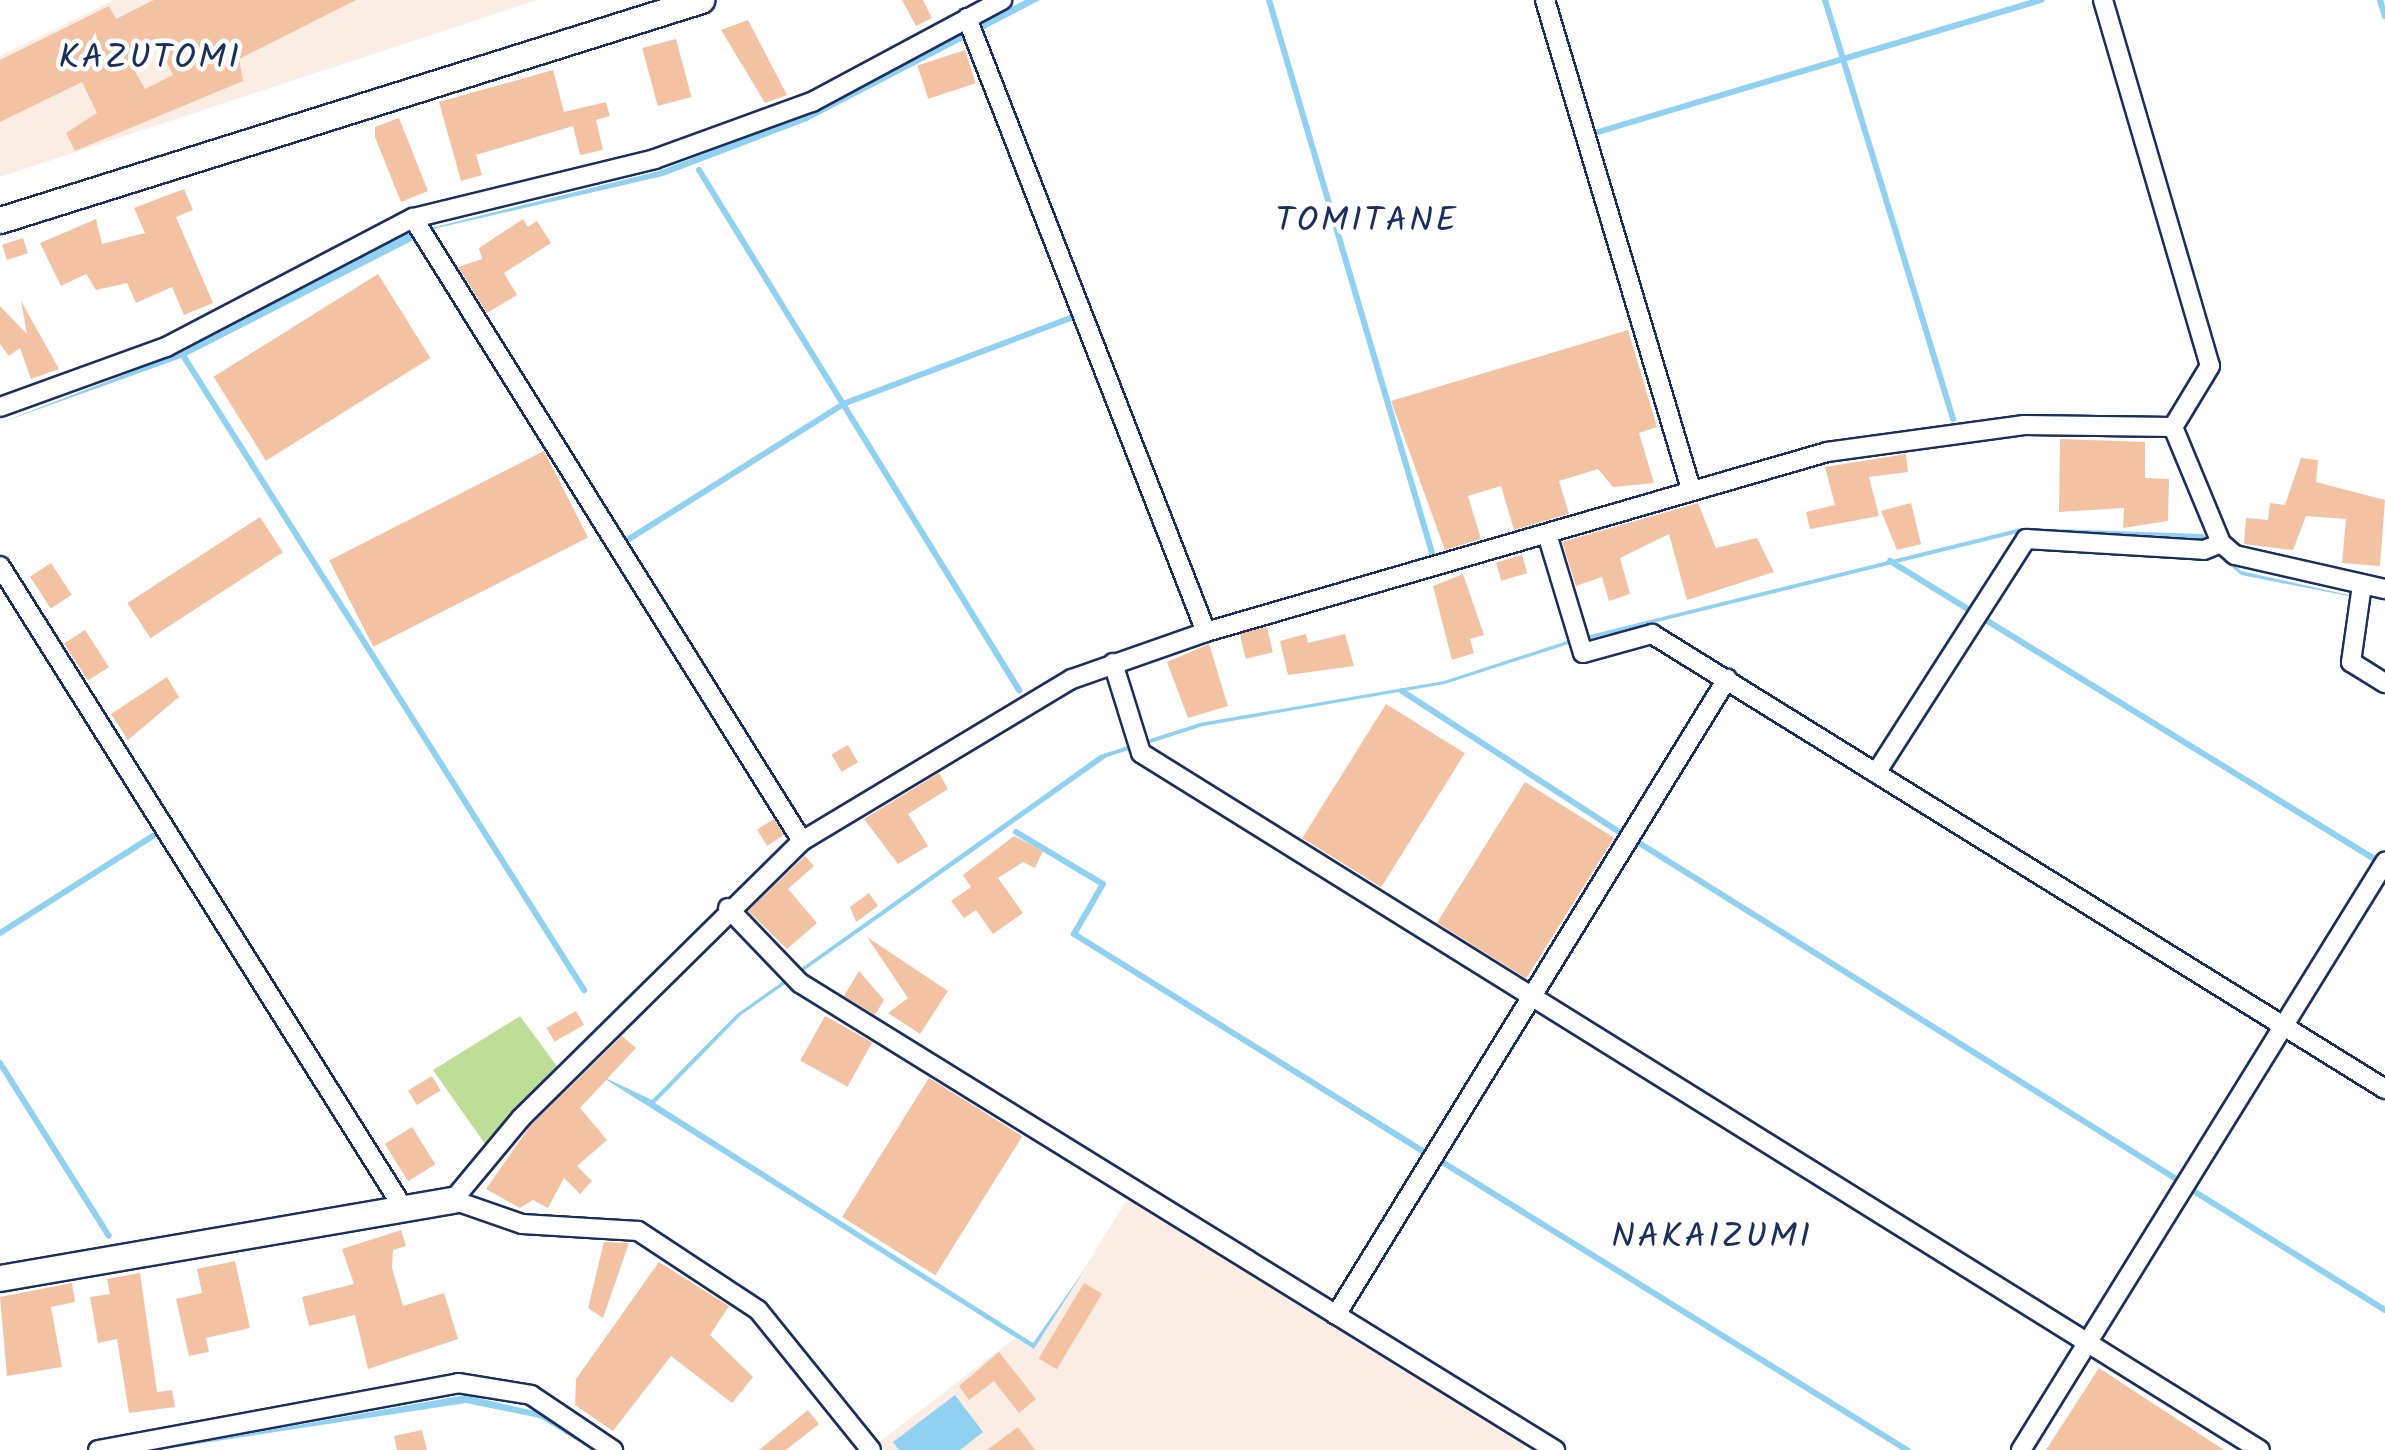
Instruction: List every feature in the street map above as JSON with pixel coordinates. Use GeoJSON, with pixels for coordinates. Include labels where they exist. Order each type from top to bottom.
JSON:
{"type":"FeatureCollection","features":[{"type":"Feature","properties":{"kind":"street"},"geometry":{"type":"LineString","coordinates":[[0,220],[701,0]]}},
{"type":"Feature","properties":{"kind":"street"},"geometry":{"type":"LineString","coordinates":[[0,407],[176,343],[418,227],[655,160],[812,102],[971,28],[1002,0]]}},
{"type":"Feature","properties":{"kind":"street"},"geometry":{"type":"LineString","coordinates":[[1545,0],[1690,489]]}},
{"type":"Feature","properties":{"kind":"street"},"geometry":{"type":"LineString","coordinates":[[2102,0],[2210,366],[2173,427]]}},
{"type":"Feature","properties":{"kind":"street"},"geometry":{"type":"LineString","coordinates":[[971,28],[1206,632]]}},
{"type":"Feature","properties":{"kind":"street"},"geometry":{"type":"LineString","coordinates":[[418,227],[802,841]]}},
{"type":"Feature","properties":{"kind":"street"},"geometry":{"type":"LineString","coordinates":[[452,1200],[728,908],[802,841],[1026,703],[1113,663],[1690,489],[1828,452],[2024,425],[2173,427]]}},
{"type":"Feature","properties":{"kind":"street"},"geometry":{"type":"LineString","coordinates":[[2173,427],[2214,547]]}},
{"type":"Feature","properties":{"kind":"street"},"geometry":{"type":"LineString","coordinates":[[1547,534],[1580,640],[1652,634],[2385,1089]]}},
{"type":"Feature","properties":{"kind":"street"},"geometry":{"type":"LineString","coordinates":[[1876,773],[2026,539],[2214,547],[2252,563],[2361,593],[2385,588]]}},
{"type":"Feature","properties":{"kind":"street"},"geometry":{"type":"LineString","coordinates":[[0,566],[404,1210]]}},
{"type":"Feature","properties":{"kind":"street"},"geometry":{"type":"LineString","coordinates":[[2361,593],[2351,662],[2385,683]]}},
{"type":"Feature","properties":{"kind":"street"},"geometry":{"type":"LineString","coordinates":[[1113,663],[1139,745],[1532,997],[2260,1450]]}},
{"type":"Feature","properties":{"kind":"street"},"geometry":{"type":"LineString","coordinates":[[1336,1315],[1727,679]]}},
{"type":"Feature","properties":{"kind":"street"},"geometry":{"type":"LineString","coordinates":[[2021,1450],[2385,862]]}},
{"type":"Feature","properties":{"kind":"street"},"geometry":{"type":"LineString","coordinates":[[728,908],[794,979],[1555,1450]]}},
{"type":"Feature","properties":{"kind":"street"},"geometry":{"type":"LineString","coordinates":[[0,1278],[452,1200],[522,1224],[638,1231],[758,1310],[871,1450]]}},
{"type":"Feature","properties":{"kind":"street"},"geometry":{"type":"LineString","coordinates":[[98,1450],[458,1383],[531,1395],[613,1450]]}},
{"type":"Feature","properties":{"kind":"shaded area"},"geometry":{"type":"Polygon","coordinates":[[[114,0],[537,0],[0,177],[0,56],[114,0]]]}},
{"type":"Feature","properties":{"kind":"shaded area"},"geometry":{"type":"Polygon","coordinates":[[[1130,1195],[1527,1443],[1523,1450],[882,1450],[878,1443],[1015,1338],[1034,1349],[1130,1195]]]}},
{"type":"Feature","properties":{"kind":"green space"},"geometry":{"type":"Polygon","coordinates":[[[520,1016],[559,1069],[485,1144],[433,1070],[520,1016]]]}},
{"type":"Feature","properties":{"kind":"water"},"geometry":{"type":"Polygon","coordinates":[[[1025,0],[1040,0],[807,121],[663,176],[437,228],[184,357],[0,423],[180,353],[407,234],[659,171],[804,115],[1025,0]]]}},
{"type":"Feature","properties":{"kind":"water"},"geometry":{"type":"Polygon","coordinates":[[[2021,528],[2203,534],[2241,571],[2385,603],[2241,575],[2200,539],[2022,532],[1572,643],[1445,684],[1203,726],[1107,757],[741,1015],[655,1103],[1033,1343],[1085,1269],[1034,1349],[597,1074],[652,1100],[737,1014],[1100,755],[1200,723],[1444,681],[1570,640],[2021,528]]]}},
{"type":"Feature","properties":{"kind":"water"},"geometry":{"type":"Polygon","coordinates":[[[465,1395],[543,1413],[592,1450],[540,1418],[466,1403],[158,1450],[465,1395]]]}},
{"type":"Feature","properties":{"kind":"water"},"geometry":{"type":"Polygon","coordinates":[[[955,1395],[983,1432],[960,1450],[899,1450],[893,1442],[955,1395]]]}},
{"type":"Feature","properties":{"kind":"building"},"geometry":{"type":"Polygon","coordinates":[[[154,0],[356,0],[239,59],[243,81],[75,151],[66,133],[97,113],[82,82],[0,122],[0,60],[109,6],[116,19],[154,0]],[[158,44],[128,59],[145,89],[173,75],[158,44]]]}},
{"type":"Feature","properties":{"kind":"building"},"geometry":{"type":"Polygon","coordinates":[[[902,0],[923,0],[932,18],[916,26],[902,0]]]}},
{"type":"Feature","properties":{"kind":"building"},"geometry":{"type":"Polygon","coordinates":[[[748,20],[787,95],[765,103],[721,30],[748,20]]]}},
{"type":"Feature","properties":{"kind":"building"},"geometry":{"type":"Polygon","coordinates":[[[676,39],[692,97],[658,106],[642,48],[676,39]]]}},
{"type":"Feature","properties":{"kind":"building"},"geometry":{"type":"Polygon","coordinates":[[[965,50],[976,83],[928,99],[917,65],[965,50]]]}},
{"type":"Feature","properties":{"kind":"building"},"geometry":{"type":"Polygon","coordinates":[[[553,70],[564,112],[606,102],[610,116],[596,120],[603,150],[580,155],[573,126],[476,155],[482,175],[461,181],[439,102],[553,70]]]}},
{"type":"Feature","properties":{"kind":"building"},"geometry":{"type":"Polygon","coordinates":[[[399,118],[428,191],[401,202],[375,137],[375,127],[399,118]]]}},
{"type":"Feature","properties":{"kind":"building"},"geometry":{"type":"Polygon","coordinates":[[[184,189],[193,210],[176,217],[213,303],[184,315],[172,287],[136,303],[127,283],[96,290],[86,274],[61,286],[40,243],[96,219],[102,244],[145,233],[134,208],[184,189]]]}},
{"type":"Feature","properties":{"kind":"building"},"geometry":{"type":"Polygon","coordinates":[[[523,219],[528,227],[537,221],[551,243],[504,273],[517,295],[487,313],[458,267],[482,259],[479,248],[523,219]]]}},
{"type":"Feature","properties":{"kind":"building"},"geometry":{"type":"Polygon","coordinates":[[[23,238],[28,253],[7,260],[2,245],[23,238]]]}},
{"type":"Feature","properties":{"kind":"building"},"geometry":{"type":"Polygon","coordinates":[[[378,274],[430,358],[266,461],[213,377],[378,274]]]}},
{"type":"Feature","properties":{"kind":"building"},"geometry":{"type":"Polygon","coordinates":[[[21,301],[59,369],[31,379],[20,348],[9,356],[0,344],[0,306],[27,334],[21,301]]]}},
{"type":"Feature","properties":{"kind":"building"},"geometry":{"type":"Polygon","coordinates":[[[1628,330],[1657,427],[1639,433],[1654,483],[1613,487],[1598,469],[1559,481],[1569,514],[1514,530],[1501,486],[1468,496],[1481,539],[1445,550],[1391,401],[1628,330]]]}},
{"type":"Feature","properties":{"kind":"building"},"geometry":{"type":"Polygon","coordinates":[[[2060,439],[2145,442],[2145,478],[2169,479],[2168,521],[2123,528],[2124,508],[2059,512],[2060,439]]]}},
{"type":"Feature","properties":{"kind":"building"},"geometry":{"type":"Polygon","coordinates":[[[544,451],[588,537],[373,647],[329,560],[544,451]]]}},
{"type":"Feature","properties":{"kind":"building"},"geometry":{"type":"Polygon","coordinates":[[[1906,454],[1908,472],[1869,477],[1879,516],[1810,529],[1806,512],[1835,505],[1825,467],[1906,454]]]}},
{"type":"Feature","properties":{"kind":"building"},"geometry":{"type":"Polygon","coordinates":[[[2301,458],[2318,460],[2316,482],[2385,500],[2380,566],[2342,563],[2346,519],[2306,516],[2293,550],[2244,544],[2246,518],[2268,520],[2270,503],[2285,505],[2301,458]]]}},
{"type":"Feature","properties":{"kind":"building"},"geometry":{"type":"Polygon","coordinates":[[[1698,503],[1716,548],[1757,538],[1774,572],[1687,600],[1669,534],[1620,558],[1630,594],[1609,601],[1602,577],[1576,586],[1562,542],[1698,503]]]}},
{"type":"Feature","properties":{"kind":"building"},"geometry":{"type":"Polygon","coordinates":[[[1911,503],[1921,544],[1897,550],[1881,511],[1911,503]]]}},
{"type":"Feature","properties":{"kind":"building"},"geometry":{"type":"Polygon","coordinates":[[[260,517],[283,552],[150,638],[127,603],[260,517]]]}},
{"type":"Feature","properties":{"kind":"building"},"geometry":{"type":"Polygon","coordinates":[[[1522,555],[1527,573],[1501,581],[1496,562],[1522,555]]]}},
{"type":"Feature","properties":{"kind":"building"},"geometry":{"type":"Polygon","coordinates":[[[51,563],[72,595],[51,608],[30,577],[51,563]]]}},
{"type":"Feature","properties":{"kind":"building"},"geometry":{"type":"Polygon","coordinates":[[[1463,574],[1484,635],[1470,639],[1474,653],[1452,660],[1433,586],[1463,574]]]}},
{"type":"Feature","properties":{"kind":"building"},"geometry":{"type":"Polygon","coordinates":[[[1267,627],[1273,652],[1246,659],[1240,633],[1267,627]]]}},
{"type":"Feature","properties":{"kind":"building"},"geometry":{"type":"Polygon","coordinates":[[[85,630],[109,667],[88,681],[64,644],[85,630]]]}},
{"type":"Feature","properties":{"kind":"building"},"geometry":{"type":"Polygon","coordinates":[[[1306,634],[1308,643],[1345,634],[1354,666],[1288,675],[1280,641],[1306,634]]]}},
{"type":"Feature","properties":{"kind":"building"},"geometry":{"type":"Polygon","coordinates":[[[1209,644],[1228,706],[1188,718],[1167,662],[1209,644]]]}},
{"type":"Feature","properties":{"kind":"building"},"geometry":{"type":"Polygon","coordinates":[[[167,677],[179,697],[128,740],[111,714],[167,677]]]}},
{"type":"Feature","properties":{"kind":"building"},"geometry":{"type":"Polygon","coordinates":[[[1386,704],[1465,753],[1381,887],[1302,838],[1386,704]]]}},
{"type":"Feature","properties":{"kind":"building"},"geometry":{"type":"Polygon","coordinates":[[[848,745],[858,762],[842,772],[832,754],[848,745]]]}},
{"type":"Feature","properties":{"kind":"building"},"geometry":{"type":"Polygon","coordinates":[[[939,773],[948,789],[908,814],[928,846],[898,864],[864,819],[939,773]]]}},
{"type":"Feature","properties":{"kind":"building"},"geometry":{"type":"Polygon","coordinates":[[[1525,782],[1614,838],[1526,978],[1437,923],[1525,782]]]}},
{"type":"Feature","properties":{"kind":"building"},"geometry":{"type":"Polygon","coordinates":[[[774,819],[784,835],[767,846],[757,830],[774,819]]]}},
{"type":"Feature","properties":{"kind":"building"},"geometry":{"type":"Polygon","coordinates":[[[1014,836],[1043,851],[1035,868],[1023,862],[998,878],[1023,913],[993,934],[976,910],[964,918],[951,901],[971,887],[963,875],[1014,836]]]}},
{"type":"Feature","properties":{"kind":"building"},"geometry":{"type":"Polygon","coordinates":[[[805,856],[814,866],[788,889],[817,923],[787,949],[748,911],[805,856]]]}},
{"type":"Feature","properties":{"kind":"building"},"geometry":{"type":"Polygon","coordinates":[[[869,893],[878,906],[856,922],[850,907],[869,893]]]}},
{"type":"Feature","properties":{"kind":"building"},"geometry":{"type":"Polygon","coordinates":[[[867,937],[948,991],[920,1034],[888,1013],[908,998],[867,937]]]}},
{"type":"Feature","properties":{"kind":"building"},"geometry":{"type":"Polygon","coordinates":[[[859,971],[884,1000],[875,1015],[844,996],[859,971]]]}},
{"type":"Feature","properties":{"kind":"building"},"geometry":{"type":"Polygon","coordinates":[[[576,1011],[584,1025],[555,1042],[547,1028],[576,1011]]]}},
{"type":"Feature","properties":{"kind":"building"},"geometry":{"type":"Polygon","coordinates":[[[825,1016],[872,1042],[848,1087],[800,1061],[825,1016]]]}},
{"type":"Feature","properties":{"kind":"building"},"geometry":{"type":"Polygon","coordinates":[[[622,1036],[636,1048],[580,1108],[607,1140],[577,1166],[592,1181],[580,1194],[564,1178],[548,1208],[533,1200],[520,1208],[486,1189],[530,1126],[622,1036]]]}},
{"type":"Feature","properties":{"kind":"building"},"geometry":{"type":"Polygon","coordinates":[[[432,1076],[441,1091],[417,1105],[408,1090],[432,1076]]]}},
{"type":"Feature","properties":{"kind":"building"},"geometry":{"type":"Polygon","coordinates":[[[929,1078],[1022,1136],[935,1275],[842,1217],[929,1078]]]}},
{"type":"Feature","properties":{"kind":"building"},"geometry":{"type":"Polygon","coordinates":[[[412,1127],[435,1164],[408,1181],[385,1144],[412,1127]]]}},
{"type":"Feature","properties":{"kind":"building"},"geometry":{"type":"Polygon","coordinates":[[[401,1230],[406,1246],[393,1250],[392,1268],[403,1306],[444,1293],[458,1339],[368,1369],[355,1315],[309,1326],[302,1297],[354,1284],[342,1249],[401,1230]]]}},
{"type":"Feature","properties":{"kind":"building"},"geometry":{"type":"Polygon","coordinates":[[[604,1242],[629,1243],[603,1318],[588,1308],[604,1242]]]}},
{"type":"Feature","properties":{"kind":"building"},"geometry":{"type":"Polygon","coordinates":[[[235,1261],[250,1328],[206,1338],[209,1352],[189,1356],[176,1299],[202,1293],[197,1269],[235,1261]]]}},
{"type":"Feature","properties":{"kind":"building"},"geometry":{"type":"Polygon","coordinates":[[[659,1262],[729,1306],[710,1335],[753,1377],[732,1403],[671,1356],[613,1431],[575,1405],[576,1379],[659,1262]]]}},
{"type":"Feature","properties":{"kind":"building"},"geometry":{"type":"Polygon","coordinates":[[[140,1273],[157,1392],[172,1390],[175,1407],[129,1413],[117,1339],[98,1343],[90,1297],[110,1294],[107,1279],[140,1273]]]}},
{"type":"Feature","properties":{"kind":"building"},"geometry":{"type":"Polygon","coordinates":[[[72,1283],[75,1302],[51,1307],[62,1367],[7,1376],[0,1297],[72,1283]]]}},
{"type":"Feature","properties":{"kind":"building"},"geometry":{"type":"Polygon","coordinates":[[[1084,1283],[1102,1294],[1057,1369],[1039,1358],[1084,1283]]]}},
{"type":"Feature","properties":{"kind":"building"},"geometry":{"type":"Polygon","coordinates":[[[999,1352],[1036,1399],[1019,1413],[994,1381],[969,1400],[959,1386],[999,1352]]]}},
{"type":"Feature","properties":{"kind":"building"},"geometry":{"type":"Polygon","coordinates":[[[2099,1368],[2224,1450],[2046,1450],[2099,1368]]]}},
{"type":"Feature","properties":{"kind":"building"},"geometry":{"type":"Polygon","coordinates":[[[808,1410],[819,1424],[786,1450],[759,1450],[808,1410]]]}},
{"type":"Feature","properties":{"kind":"building"},"geometry":{"type":"Polygon","coordinates":[[[1018,1427],[1035,1450],[987,1450],[1018,1427]]]}},
{"type":"Feature","properties":{"kind":"building"},"geometry":{"type":"Polygon","coordinates":[[[422,1430],[427,1450],[397,1450],[394,1436],[422,1430]]]}},
{"type":"Feature","properties":{"kind":"waterway"},"geometry":{"type":"LineString","coordinates":[[1269,0],[1433,556]]}},
{"type":"Feature","properties":{"kind":"waterway"},"geometry":{"type":"LineString","coordinates":[[1825,0],[1953,419]]}},
{"type":"Feature","properties":{"kind":"waterway"},"geometry":{"type":"LineString","coordinates":[[1598,132],[2042,0]]}},
{"type":"Feature","properties":{"kind":"waterway"},"geometry":{"type":"LineString","coordinates":[[2380,0],[2385,16]]}},
{"type":"Feature","properties":{"kind":"waterway"},"geometry":{"type":"LineString","coordinates":[[699,170],[1019,690]]}},
{"type":"Feature","properties":{"kind":"waterway"},"geometry":{"type":"LineString","coordinates":[[629,539],[843,404],[1073,317]]}},
{"type":"Feature","properties":{"kind":"waterway"},"geometry":{"type":"LineString","coordinates":[[184,357],[584,990]]}},
{"type":"Feature","properties":{"kind":"waterway"},"geometry":{"type":"LineString","coordinates":[[1890,561],[1971,611]]}},
{"type":"Feature","properties":{"kind":"waterway"},"geometry":{"type":"LineString","coordinates":[[1981,617],[2376,860]]}},
{"type":"Feature","properties":{"kind":"waterway"},"geometry":{"type":"LineString","coordinates":[[1402,691],[1624,835]]}},
{"type":"Feature","properties":{"kind":"waterway"},"geometry":{"type":"LineString","coordinates":[[1016,832],[1103,884],[1074,934],[1427,1154]]}},
{"type":"Feature","properties":{"kind":"waterway"},"geometry":{"type":"LineString","coordinates":[[0,933],[153,836]]}},
{"type":"Feature","properties":{"kind":"waterway"},"geometry":{"type":"LineString","coordinates":[[1636,841],[2181,1182]]}},
{"type":"Feature","properties":{"kind":"waterway"},"geometry":{"type":"LineString","coordinates":[[0,1063],[109,1236]]}},
{"type":"Feature","properties":{"kind":"waterway"},"geometry":{"type":"LineString","coordinates":[[1439,1160],[1907,1450]]}},
{"type":"Feature","properties":{"kind":"waterway"},"geometry":{"type":"LineString","coordinates":[[2192,1190],[2385,1310]]}},
{"type":"Feature","properties":{"kind":"district","name":"KAZUTOMI"},"geometry":{"type":"Point","coordinates":[150,59]}},
{"type":"Feature","properties":{"kind":"district","name":"TOMITANE"},"geometry":{"type":"Point","coordinates":[1367,222]}},
{"type":"Feature","properties":{"kind":"district","name":"NAKAIZUMI"},"geometry":{"type":"Point","coordinates":[1712,1238]}}]}
